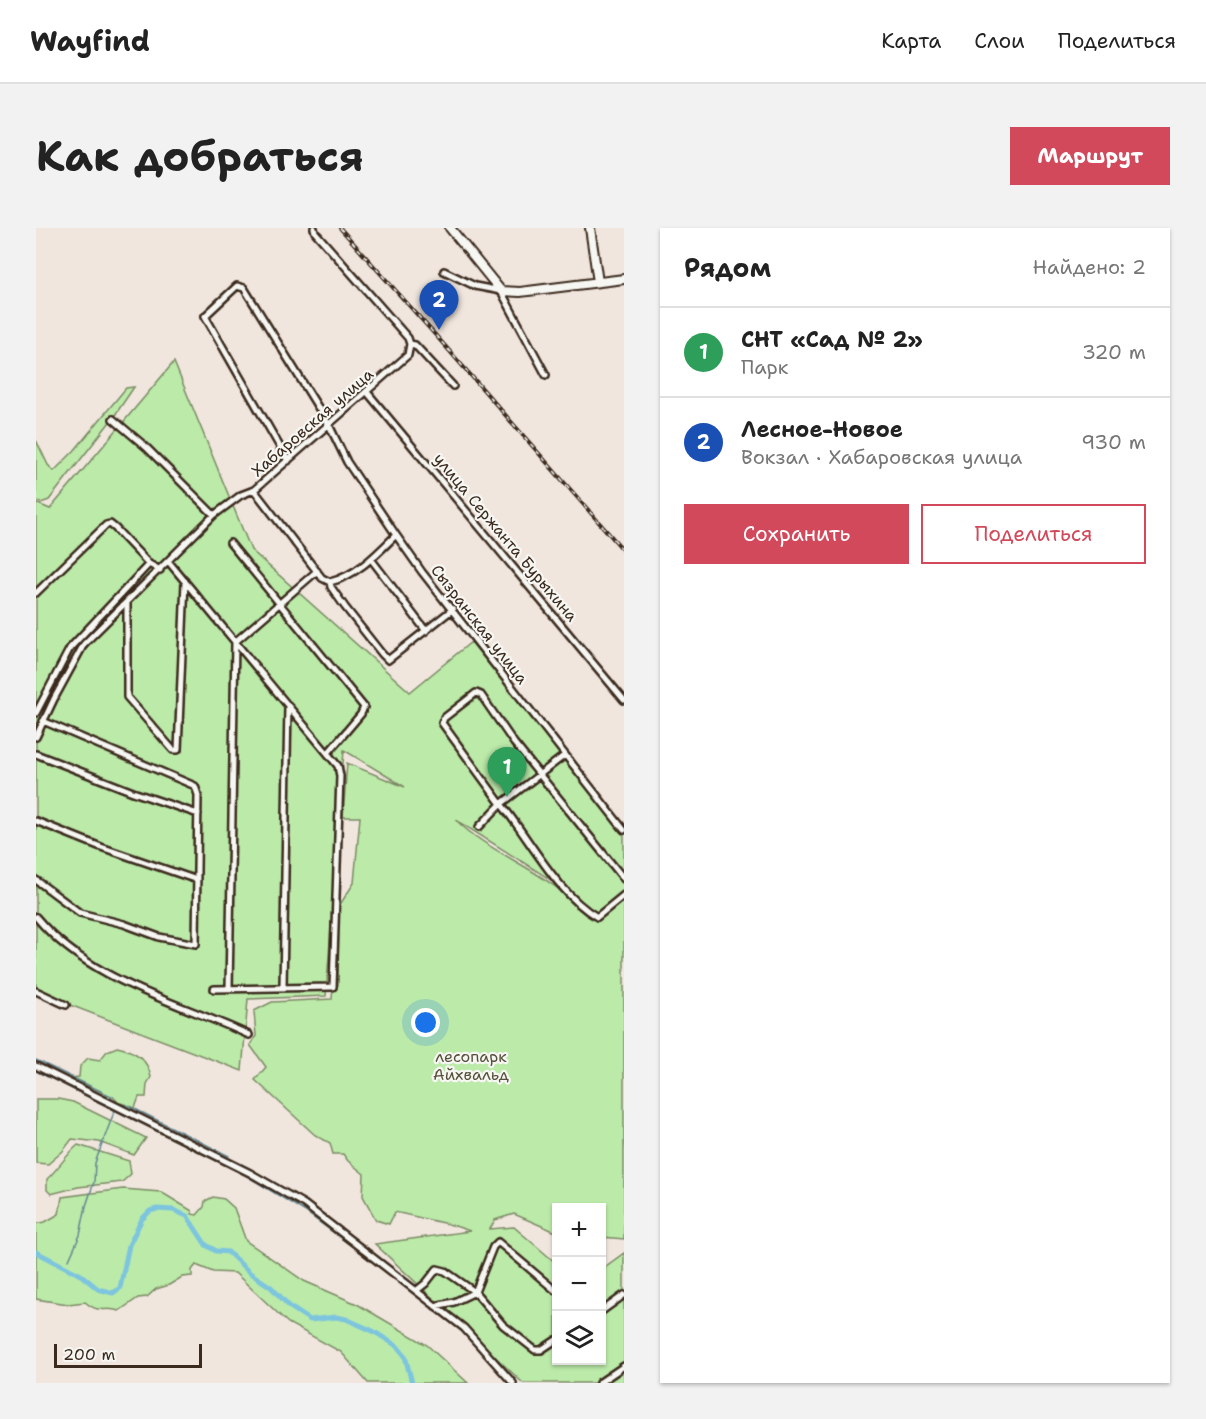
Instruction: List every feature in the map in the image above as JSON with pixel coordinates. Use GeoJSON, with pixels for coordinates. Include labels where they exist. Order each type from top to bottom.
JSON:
{"type":"FeatureCollection","features":[{"type":"Feature","properties":{"kind":"street"},"geometry":{"type":"LineString","coordinates":[[314,228],[315,232],[408,338],[410,344],[415,345],[453,386]]}},
{"type":"Feature","properties":{"kind":"street"},"geometry":{"type":"LineString","coordinates":[[450,228],[501,291],[546,375]]}},
{"type":"Feature","properties":{"kind":"street"},"geometry":{"type":"LineString","coordinates":[[590,228],[598,282]]}},
{"type":"Feature","properties":{"kind":"street"},"geometry":{"type":"LineString","coordinates":[[444,271],[476,286],[520,292],[624,279]]}},
{"type":"Feature","properties":{"kind":"street","name":"Сызранская улица"},"geometry":{"type":"LineString","coordinates":[[288,461],[204,316],[237,286],[244,288],[329,425],[347,462],[396,536],[624,830]]}},
{"type":"Feature","properties":{"kind":"street","name":"Хабаровская улица"},"geometry":{"type":"LineString","coordinates":[[36,737],[37,729],[84,644],[214,515],[242,495],[254,490],[404,359],[410,349],[410,344]]}},
{"type":"Feature","properties":{"kind":"street","name":"улица Сержанта Бурыхина"},"geometry":{"type":"LineString","coordinates":[[367,392],[624,700]]}},
{"type":"Feature","properties":{"kind":"street"},"geometry":{"type":"LineString","coordinates":[[113,419],[146,447],[214,515]]}},
{"type":"Feature","properties":{"kind":"street"},"geometry":{"type":"LineString","coordinates":[[254,490],[322,578],[330,582],[345,607],[388,660],[453,609]]}},
{"type":"Feature","properties":{"kind":"street"},"geometry":{"type":"LineString","coordinates":[[36,593],[105,525],[110,524],[149,564],[159,570]]}},
{"type":"Feature","properties":{"kind":"street"},"geometry":{"type":"LineString","coordinates":[[330,582],[341,579],[371,560],[396,536]]}},
{"type":"Feature","properties":{"kind":"street"},"geometry":{"type":"LineString","coordinates":[[230,543],[364,707],[361,714],[327,753]]}},
{"type":"Feature","properties":{"kind":"street"},"geometry":{"type":"LineString","coordinates":[[371,560],[426,631]]}},
{"type":"Feature","properties":{"kind":"street"},"geometry":{"type":"LineString","coordinates":[[168,561],[338,766],[340,776],[333,987],[214,989]]}},
{"type":"Feature","properties":{"kind":"street"},"geometry":{"type":"LineString","coordinates":[[36,713],[70,648],[149,564]]}},
{"type":"Feature","properties":{"kind":"street"},"geometry":{"type":"LineString","coordinates":[[230,989],[236,642],[317,571]]}},
{"type":"Feature","properties":{"kind":"street"},"geometry":{"type":"LineString","coordinates":[[127,603],[127,697],[173,750],[178,750],[185,581]]}},
{"type":"Feature","properties":{"kind":"street"},"geometry":{"type":"LineString","coordinates":[[624,879],[514,743],[481,695],[478,693],[474,695],[444,718],[442,723],[501,804],[561,884],[588,912],[597,917],[624,896]]}},
{"type":"Feature","properties":{"kind":"street"},"geometry":{"type":"LineString","coordinates":[[283,988],[288,705]]}},
{"type":"Feature","properties":{"kind":"street"},"geometry":{"type":"LineString","coordinates":[[36,879],[80,913],[124,924],[159,937],[196,944],[198,795],[195,786],[43,721]]}},
{"type":"Feature","properties":{"kind":"street"},"geometry":{"type":"LineString","coordinates":[[36,754],[133,792],[198,814]]}},
{"type":"Feature","properties":{"kind":"street"},"geometry":{"type":"LineString","coordinates":[[479,827],[501,804],[565,754]]}},
{"type":"Feature","properties":{"kind":"street"},"geometry":{"type":"LineString","coordinates":[[36,821],[101,847],[197,880]]}},
{"type":"Feature","properties":{"kind":"street"},"geometry":{"type":"LineString","coordinates":[[36,917],[55,937],[86,961],[118,980],[249,1035]]}},
{"type":"Feature","properties":{"kind":"street"},"geometry":{"type":"LineString","coordinates":[[36,991],[66,1005]]}},
{"type":"Feature","properties":{"kind":"street"},"geometry":{"type":"LineString","coordinates":[[36,1066],[250,1173],[304,1204],[464,1328],[513,1383]]}},
{"type":"Feature","properties":{"kind":"street"},"geometry":{"type":"LineString","coordinates":[[435,1306],[454,1302],[475,1292],[493,1247],[498,1242],[552,1288]]}},
{"type":"Feature","properties":{"kind":"street"},"geometry":{"type":"LineString","coordinates":[[416,1291],[437,1269],[445,1271],[475,1292],[503,1325],[534,1350],[540,1350],[552,1342]]}},
{"type":"Feature","properties":{"kind":"street"},"geometry":{"type":"LineString","coordinates":[[606,1308],[624,1295]]}},
{"type":"Feature","properties":{"kind":"street"},"geometry":{"type":"LineString","coordinates":[[599,1383],[624,1366]]}},
{"type":"Feature","properties":{"kind":"green space","name":"лесопарк Айхвальд"},"geometry":{"type":"Polygon","coordinates":[[[174,362],[251,550],[410,692],[471,642],[624,834],[624,900],[596,921],[624,901],[624,1239],[606,1237],[606,1203],[552,1203],[552,1230],[514,1214],[495,1220],[490,1229],[514,1227],[552,1260],[552,1365],[606,1365],[606,1266],[624,1253],[624,1383],[523,1383],[375,1244],[470,1231],[395,1212],[389,1224],[376,1220],[363,1196],[364,1174],[343,1154],[333,1154],[330,1143],[315,1135],[255,1080],[266,1067],[250,1045],[256,1036],[254,1011],[272,1002],[332,999],[333,987],[338,985],[339,906],[354,883],[360,817],[343,817],[347,763],[405,787],[344,750],[326,996],[248,999],[242,1071],[36,992],[36,503],[50,509],[174,362]],[[456,820],[492,848],[545,879],[580,910],[596,920],[556,883],[456,820]]]}},
{"type":"Feature","properties":{"kind":"green space"},"geometry":{"type":"Polygon","coordinates":[[[134,387],[113,418],[49,500],[41,503],[36,500],[36,440],[48,465],[54,471],[74,451],[126,388],[134,387]]]}},
{"type":"Feature","properties":{"kind":"green space"},"geometry":{"type":"Polygon","coordinates":[[[117,1047],[139,1056],[149,1070],[151,1077],[147,1084],[146,1097],[139,1097],[135,1108],[121,1103],[116,1107],[117,1101],[113,1097],[70,1078],[79,1077],[80,1066],[88,1058],[100,1060],[107,1051],[117,1047]]]}},
{"type":"Feature","properties":{"kind":"green space"},"geometry":{"type":"Polygon","coordinates":[[[36,1099],[73,1102],[146,1138],[134,1155],[99,1142],[72,1139],[63,1151],[48,1164],[36,1163],[36,1099]]]}},
{"type":"Feature","properties":{"kind":"green space"},"geometry":{"type":"Polygon","coordinates":[[[78,1145],[129,1161],[131,1174],[122,1182],[78,1187],[51,1194],[47,1190],[47,1179],[78,1145]]]}},
{"type":"Feature","properties":{"kind":"green space"},"geometry":{"type":"Polygon","coordinates":[[[123,1189],[161,1192],[192,1211],[192,1214],[197,1215],[204,1207],[205,1201],[213,1197],[224,1199],[234,1208],[246,1241],[304,1281],[357,1304],[427,1345],[468,1383],[368,1383],[341,1352],[288,1323],[235,1273],[213,1272],[196,1265],[192,1270],[192,1276],[182,1277],[169,1285],[156,1289],[147,1297],[138,1298],[119,1311],[99,1309],[85,1302],[68,1304],[36,1299],[36,1224],[59,1214],[62,1197],[123,1189]]]}},
{"type":"Feature","properties":{"kind":"waterway"},"geometry":{"type":"LineString","coordinates":[[36,1060],[113,1097]]}},
{"type":"Feature","properties":{"kind":"waterway"},"geometry":{"type":"LineString","coordinates":[[36,1071],[245,1175],[304,1211],[361,1253]]}},
{"type":"Feature","properties":{"kind":"waterway"},"geometry":{"type":"LineString","coordinates":[[125,1104],[229,1156]]}},
{"type":"Feature","properties":{"kind":"waterway"},"geometry":{"type":"LineString","coordinates":[[69,1260],[80,1235],[94,1182],[95,1163],[116,1107]]}},
{"type":"Feature","properties":{"kind":"waterway"},"geometry":{"type":"LineString","coordinates":[[36,1252],[81,1275],[98,1289],[113,1293],[120,1288],[129,1245],[142,1219],[150,1211],[173,1210],[187,1216],[206,1245],[216,1251],[228,1252],[250,1273],[271,1287],[290,1307],[310,1320],[336,1317],[346,1319],[373,1331],[397,1346],[405,1356],[412,1383]]}},
{"type":"Feature","properties":{"kind":"railway"},"geometry":{"type":"LineString","coordinates":[[340,228],[624,551]]}},
{"type":"Feature","properties":{"kind":"place","name":"Лесное-Новое"},"geometry":{"type":"Point","coordinates":[439,330]}},
{"type":"Feature","properties":{"kind":"place","name":"СНТ «Сад № 2»"},"geometry":{"type":"Point","coordinates":[507,797]}}]}
